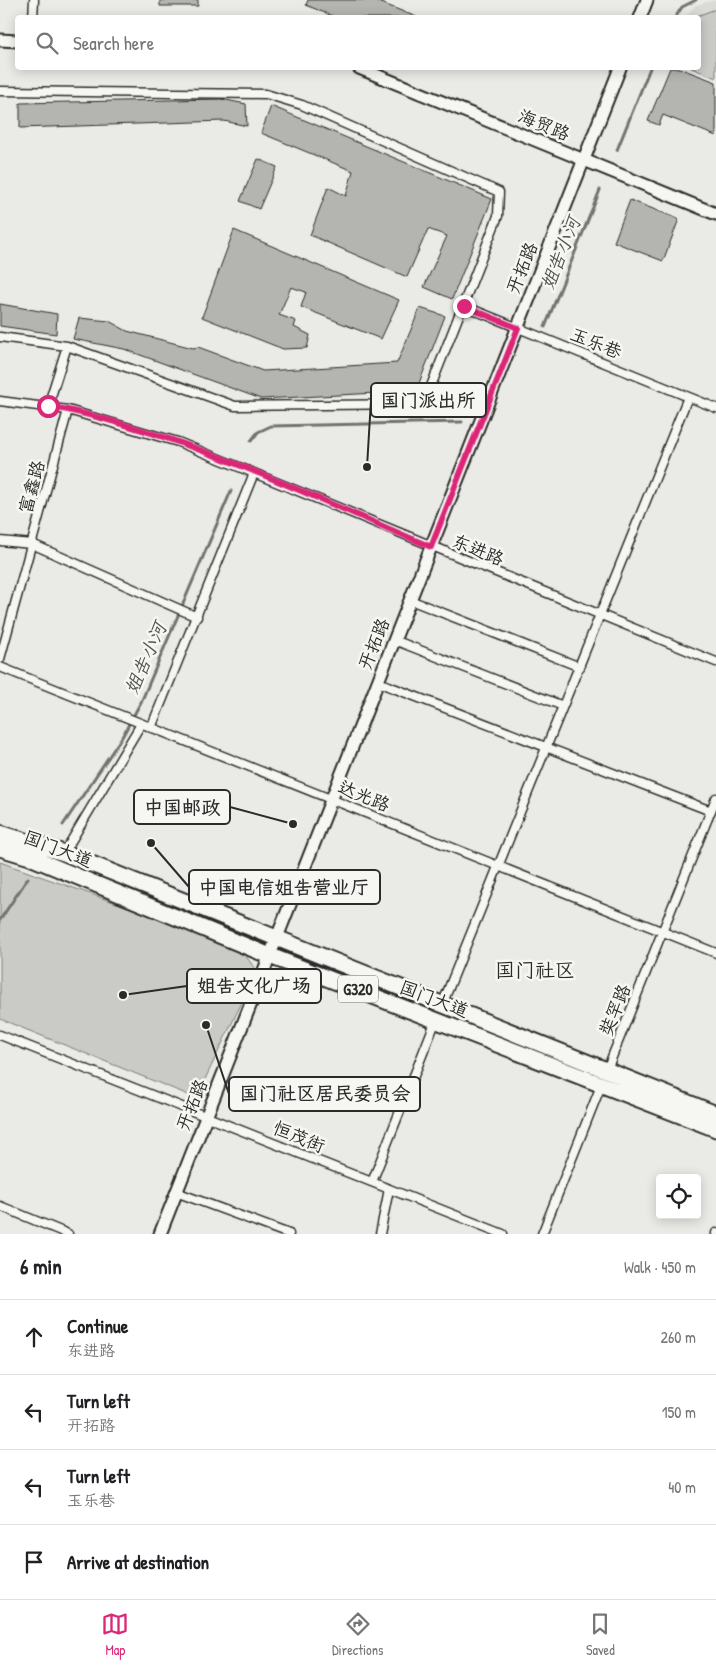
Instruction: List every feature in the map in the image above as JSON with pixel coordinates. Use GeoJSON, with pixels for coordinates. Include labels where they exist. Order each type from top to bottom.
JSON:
{"type":"FeatureCollection","features":[{"type":"Feature","properties":{"kind":"highway","name":"国门大道"},"geometry":{"type":"LineString","coordinates":[[0,833],[64,853],[442,1005],[716,1129]]}},
{"type":"Feature","properties":{"kind":"highway","name":"国门大道"},"geometry":{"type":"LineString","coordinates":[[0,848],[45,862],[270,956],[436,1020],[716,1114]]}},
{"type":"Feature","properties":{"kind":"street"},"geometry":{"type":"LineString","coordinates":[[33,15],[34,0]]}},
{"type":"Feature","properties":{"kind":"street"},"geometry":{"type":"LineString","coordinates":[[641,15],[647,0]]}},
{"type":"Feature","properties":{"kind":"street"},"geometry":{"type":"LineString","coordinates":[[0,40],[15,41]]}},
{"type":"Feature","properties":{"kind":"street","name":"海贸路"},"geometry":{"type":"LineString","coordinates":[[364,70],[716,214]]}},
{"type":"Feature","properties":{"kind":"street","name":"开拓路"},"geometry":{"type":"LineString","coordinates":[[160,1234],[619,70]]}},
{"type":"Feature","properties":{"kind":"street"},"geometry":{"type":"LineString","coordinates":[[0,91],[266,94],[302,105],[499,192],[498,216],[424,404],[235,406],[67,346],[0,336]]}},
{"type":"Feature","properties":{"kind":"street","name":"玉乐巷"},"geometry":{"type":"LineString","coordinates":[[464,306],[716,408]]}},
{"type":"Feature","properties":{"kind":"street"},"geometry":{"type":"LineString","coordinates":[[48,406],[67,346]]}},
{"type":"Feature","properties":{"kind":"street"},"geometry":{"type":"LineString","coordinates":[[442,1005],[688,396]]}},
{"type":"Feature","properties":{"kind":"street","name":"东进路"},"geometry":{"type":"LineString","coordinates":[[0,401],[68,410],[178,442],[716,662]]}},
{"type":"Feature","properties":{"kind":"street","name":"富鑫路"},"geometry":{"type":"LineString","coordinates":[[0,660],[68,410]]}},
{"type":"Feature","properties":{"kind":"street"},"geometry":{"type":"LineString","coordinates":[[151,728],[254,473]]}},
{"type":"Feature","properties":{"kind":"street"},"geometry":{"type":"LineString","coordinates":[[0,541],[32,544],[197,617]]}},
{"type":"Feature","properties":{"kind":"street"},"geometry":{"type":"LineString","coordinates":[[410,600],[580,667]]}},
{"type":"Feature","properties":{"kind":"street"},"geometry":{"type":"LineString","coordinates":[[394,640],[563,706]]}},
{"type":"Feature","properties":{"kind":"street","name":"达光路"},"geometry":{"type":"LineString","coordinates":[[0,667],[716,953]]}},
{"type":"Feature","properties":{"kind":"street"},"geometry":{"type":"LineString","coordinates":[[378,682],[711,811]]}},
{"type":"Feature","properties":{"kind":"street"},"geometry":{"type":"LineString","coordinates":[[64,853],[139,723]]}},
{"type":"Feature","properties":{"kind":"street","name":"奘罕路"},"geometry":{"type":"LineString","coordinates":[[542,1234],[716,798]]}},
{"type":"Feature","properties":{"kind":"street"},"geometry":{"type":"LineString","coordinates":[[372,1182],[436,1020]]}},
{"type":"Feature","properties":{"kind":"street","name":"恒茂街"},"geometry":{"type":"LineString","coordinates":[[0,1036],[503,1234]]}},
{"type":"Feature","properties":{"kind":"street"},"geometry":{"type":"LineString","coordinates":[[380,1234],[389,1189]]}},
{"type":"Feature","properties":{"kind":"street"},"geometry":{"type":"LineString","coordinates":[[176,1192],[289,1234]]}},
{"type":"Feature","properties":{"kind":"street"},"geometry":{"type":"LineString","coordinates":[[0,1206],[68,1234]]}},
{"type":"Feature","properties":{"kind":"shaded area"},"geometry":{"type":"Polygon","coordinates":[[[716,0],[716,78],[697,70],[701,70],[701,15],[687,15],[695,5],[716,0]]]}},
{"type":"Feature","properties":{"kind":"shaded area"},"geometry":{"type":"Polygon","coordinates":[[[716,10],[716,78],[696,70],[701,70],[701,15],[699,15],[716,10]]]}},
{"type":"Feature","properties":{"kind":"shaded area"},"geometry":{"type":"Polygon","coordinates":[[[0,862],[238,946],[257,971],[196,1098],[0,1019],[0,862]]]}},
{"type":"Feature","properties":{"kind":"building"},"geometry":{"type":"Polygon","coordinates":[[[160,0],[198,0],[198,6],[160,6],[160,0]]]}},
{"type":"Feature","properties":{"kind":"building"},"geometry":{"type":"Polygon","coordinates":[[[308,0],[374,0],[412,15],[330,15],[306,5],[308,0]]]}},
{"type":"Feature","properties":{"kind":"building"},"geometry":{"type":"Polygon","coordinates":[[[669,70],[684,70],[716,82],[716,136],[663,115],[659,125],[648,121],[669,70]]]}},
{"type":"Feature","properties":{"kind":"building"},"geometry":{"type":"Polygon","coordinates":[[[221,99],[246,104],[247,126],[224,121],[20,128],[20,103],[221,99]]]}},
{"type":"Feature","properties":{"kind":"building"},"geometry":{"type":"Polygon","coordinates":[[[271,106],[492,199],[452,299],[424,287],[447,236],[428,229],[407,277],[310,235],[328,187],[346,196],[353,171],[261,133],[271,106]]]}},
{"type":"Feature","properties":{"kind":"building"},"geometry":{"type":"Polygon","coordinates":[[[258,159],[277,167],[259,209],[240,201],[258,159]]]}},
{"type":"Feature","properties":{"kind":"building"},"geometry":{"type":"Polygon","coordinates":[[[630,200],[679,219],[663,261],[614,242],[630,200]]]}},
{"type":"Feature","properties":{"kind":"building"},"geometry":{"type":"Polygon","coordinates":[[[234,230],[399,300],[381,339],[301,307],[306,292],[291,287],[279,315],[296,321],[294,327],[310,335],[307,348],[283,349],[202,317],[234,230]]]}},
{"type":"Feature","properties":{"kind":"building"},"geometry":{"type":"Polygon","coordinates":[[[0,304],[57,314],[56,334],[0,326],[0,304]]]}},
{"type":"Feature","properties":{"kind":"building"},"geometry":{"type":"Polygon","coordinates":[[[420,308],[445,316],[416,391],[261,399],[124,349],[73,339],[79,318],[109,321],[127,331],[193,348],[198,347],[263,371],[397,363],[420,308]]]}},
{"type":"Feature","properties":{"kind":"waterway","name":"姐告小河"},"geometry":{"type":"LineString","coordinates":[[677,15],[682,7],[696,0]]}},
{"type":"Feature","properties":{"kind":"waterway","name":"姐告小河"},"geometry":{"type":"LineString","coordinates":[[617,150],[649,70]]}},
{"type":"Feature","properties":{"kind":"waterway","name":"姐告小河"},"geometry":{"type":"LineString","coordinates":[[545,327],[600,190]]}},
{"type":"Feature","properties":{"kind":"waterway","name":"姐告小河"},"geometry":{"type":"LineString","coordinates":[[251,441],[258,432],[271,426],[462,422]]}},
{"type":"Feature","properties":{"kind":"waterway","name":"姐告小河"},"geometry":{"type":"LineString","coordinates":[[63,825],[122,737],[142,700],[231,491]]}},
{"type":"Feature","properties":{"kind":"waterway","name":"姐告小河"},"geometry":{"type":"LineString","coordinates":[[0,920],[28,878]]}},
{"type":"Feature","properties":{"kind":"place","name":"国门派出所"},"geometry":{"type":"Point","coordinates":[367,467]}},
{"type":"Feature","properties":{"kind":"place","name":"中国邮政"},"geometry":{"type":"Point","coordinates":[293,824]}},
{"type":"Feature","properties":{"kind":"place","name":"中国电信姐告营业厅"},"geometry":{"type":"Point","coordinates":[151,843]}},
{"type":"Feature","properties":{"kind":"place","name":"姐告文化广场"},"geometry":{"type":"Point","coordinates":[123,995]}},
{"type":"Feature","properties":{"kind":"place","name":"国门社区居民委员会"},"geometry":{"type":"Point","coordinates":[206,1025]}},
{"type":"Feature","properties":{"kind":"district","name":"国门社区"},"geometry":{"type":"Point","coordinates":[535,970]}},
{"type":"Feature","properties":{"kind":"route"},"geometry":{"type":"LineString","coordinates":[[48,406],[178,442],[431,547],[518,328],[464,306]]}}]}
